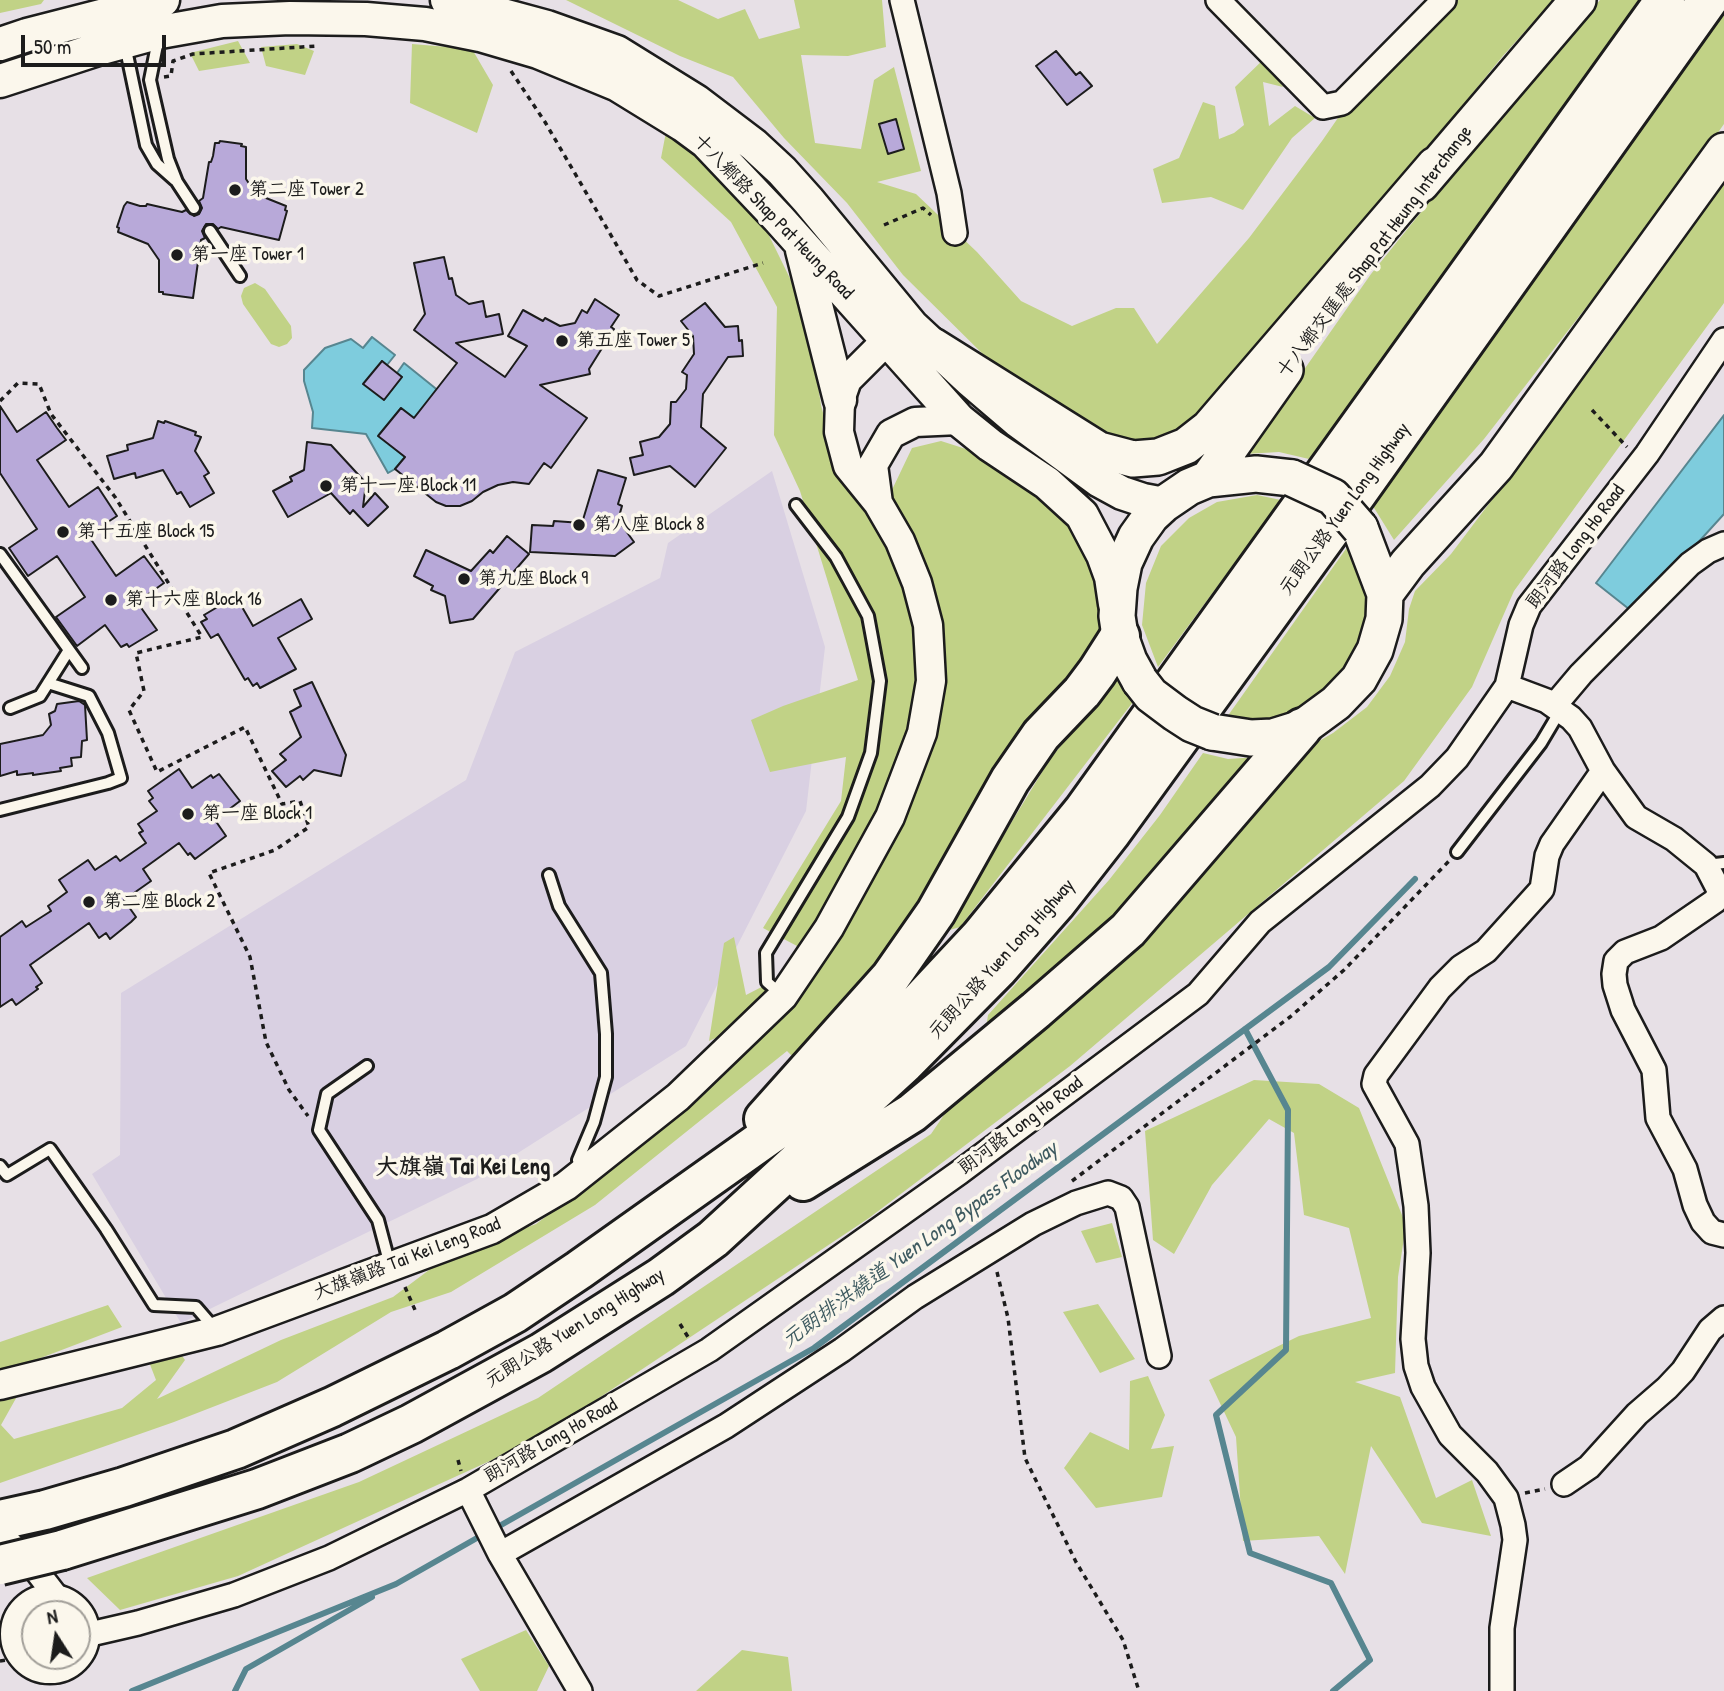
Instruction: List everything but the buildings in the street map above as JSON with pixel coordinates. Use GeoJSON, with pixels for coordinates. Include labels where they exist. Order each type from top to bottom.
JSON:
{"type":"FeatureCollection","features":[{"type":"Feature","properties":{"kind":"highway","name":"元朗公路 Yuen Long Highway"},"geometry":{"type":"LineString","coordinates":[[8,1523],[188,1467],[288,1427],[385,1382],[515,1313],[806,1109],[843,1077],[936,986],[1012,901],[1121,760],[1665,0]]}},
{"type":"Feature","properties":{"kind":"highway","name":"元朗公路 Yuen Long Highway"},"geometry":{"type":"LineString","coordinates":[[0,1565],[62,1550],[257,1489],[350,1453],[411,1424],[541,1353],[640,1291],[713,1239],[917,1051],[999,969],[1056,903],[1167,758],[1708,0]]}},
{"type":"Feature","properties":{"kind":"highway"},"geometry":{"type":"LineString","coordinates":[[719,1170],[890,978],[936,912],[1010,779],[1041,734],[1097,673],[1119,626]]}},
{"type":"Feature","properties":{"kind":"highway"},"geometry":{"type":"LineString","coordinates":[[713,1239],[912,1112],[1036,1010],[1128,930],[1302,729]]}},
{"type":"Feature","properties":{"kind":"main road","name":"十八鄉路 Shap Pat Heung Road"},"geometry":{"type":"LineString","coordinates":[[447,0],[547,27],[617,52],[696,102],[754,145],[808,200],[911,338]]}},
{"type":"Feature","properties":{"kind":"main road","name":"十八鄉交匯處 Shap Pat Heung Interchange"},"geometry":{"type":"LineString","coordinates":[[1208,479],[1345,285],[1435,165],[1578,0]]}},
{"type":"Feature","properties":{"kind":"main road"},"geometry":{"type":"LineString","coordinates":[[0,44],[116,5],[156,1]]}},
{"type":"Feature","properties":{"kind":"main road","name":"十八鄉路 Shap Pat Heung Road"},"geometry":{"type":"LineString","coordinates":[[0,81],[160,32],[222,21],[366,19],[425,24],[480,35],[538,52],[618,85],[683,125],[706,142],[801,246],[911,338]]}},
{"type":"Feature","properties":{"kind":"main road"},"geometry":{"type":"LineString","coordinates":[[1385,594],[1408,564],[1496,466],[1724,151]]}},
{"type":"Feature","properties":{"kind":"main road"},"geometry":{"type":"LineString","coordinates":[[911,338],[1099,450],[1133,459],[1158,457],[1186,446],[1209,428],[1435,165]]}},
{"type":"Feature","properties":{"kind":"main road"},"geometry":{"type":"LineString","coordinates":[[801,246],[840,400]]}},
{"type":"Feature","properties":{"kind":"main road"},"geometry":{"type":"LineString","coordinates":[[911,338],[1075,464],[1122,493],[1164,504]]}},
{"type":"Feature","properties":{"kind":"main road","name":"十八鄉交匯處 Shap Pat Heung Interchange"},"geometry":{"type":"LineString","coordinates":[[911,338],[959,420],[1047,484],[1082,516],[1104,555],[1111,577],[1119,626],[1129,661],[1151,695],[1192,724],[1212,732],[1251,738],[1273,737],[1302,729],[1336,703],[1359,679],[1375,650],[1384,619],[1385,594],[1360,528],[1333,496],[1292,478],[1256,474],[1208,479],[1189,487],[1164,504],[1136,537],[1124,563],[1119,588],[1119,626]]}},
{"type":"Feature","properties":{"kind":"street"},"geometry":{"type":"LineString","coordinates":[[902,0],[955,233]]}},
{"type":"Feature","properties":{"kind":"street"},"geometry":{"type":"LineString","coordinates":[[1218,0],[1322,107],[1342,103],[1444,0]]}},
{"type":"Feature","properties":{"kind":"street"},"geometry":{"type":"LineString","coordinates":[[156,1],[160,32]]}},
{"type":"Feature","properties":{"kind":"street"},"geometry":{"type":"LineString","coordinates":[[116,5],[124,42]]}},
{"type":"Feature","properties":{"kind":"street","name":"大旗嶺路 Tai Kei Leng Road"},"geometry":{"type":"LineString","coordinates":[[0,1385],[217,1331],[492,1229],[582,1174],[678,1097],[783,996],[829,928],[890,817],[922,733],[931,681],[928,625],[901,541],[878,503],[848,466],[839,432],[840,400],[847,380],[856,369],[911,338]]}},
{"type":"Feature","properties":{"kind":"street","name":"朗河路 Long Ho Road"},"geometry":{"type":"LineString","coordinates":[[91,1634],[234,1595],[329,1558],[469,1494],[709,1350],[960,1172],[1198,994],[1260,922],[1430,786],[1457,758],[1507,686],[1521,625],[1529,606],[1641,462],[1724,340]]}},
{"type":"Feature","properties":{"kind":"street"},"geometry":{"type":"LineString","coordinates":[[878,503],[873,465],[891,434],[915,422],[959,420]]}},
{"type":"Feature","properties":{"kind":"street"},"geometry":{"type":"LineString","coordinates":[[1557,708],[1581,674],[1690,564],[1719,550]]}},
{"type":"Feature","properties":{"kind":"street"},"geometry":{"type":"LineString","coordinates":[[1507,686],[1557,708],[1580,728],[1603,771],[1636,817],[1715,864],[1720,892],[1715,901],[1661,938],[1625,952],[1616,961],[1615,985],[1623,1010],[1654,1070],[1658,1118],[1685,1169],[1695,1205],[1703,1222],[1713,1232],[1724,1235]]}},
{"type":"Feature","properties":{"kind":"street"},"geometry":{"type":"LineString","coordinates":[[1502,1691],[1502,1628],[1515,1540],[1506,1498],[1487,1472],[1450,1435],[1423,1387],[1416,1366],[1413,1339],[1418,1253],[1416,1206],[1407,1144],[1374,1084],[1376,1075],[1440,988],[1461,967],[1486,951],[1542,889],[1547,856],[1552,844],[1603,771]]}},
{"type":"Feature","properties":{"kind":"street"},"geometry":{"type":"LineString","coordinates":[[500,1554],[726,1426],[842,1350],[915,1297],[1033,1224],[1076,1203],[1108,1193],[1114,1194],[1127,1207],[1158,1356]]}},
{"type":"Feature","properties":{"kind":"street"},"geometry":{"type":"LineString","coordinates":[[1564,1484],[1589,1467],[1637,1414],[1683,1371],[1710,1330],[1724,1318]]}},
{"type":"Feature","properties":{"kind":"street"},"geometry":{"type":"LineString","coordinates":[[469,1494],[500,1554],[580,1691]]}},
{"type":"Feature","properties":{"kind":"street"},"geometry":{"type":"LineString","coordinates":[[8,1523],[35,1569],[59,1600]]}},
{"type":"Feature","properties":{"kind":"street"},"geometry":{"type":"LineString","coordinates":[[42,1600],[59,1600]]}},
{"type":"Feature","properties":{"kind":"street"},"geometry":{"type":"LineString","coordinates":[[21,1614],[17,1620],[7,1624],[16,1646],[12,1660],[64,1680]]}},
{"type":"Feature","properties":{"kind":"lane"},"geometry":{"type":"LineString","coordinates":[[160,32],[150,80],[163,142],[177,182],[194,208]]}},
{"type":"Feature","properties":{"kind":"lane"},"geometry":{"type":"LineString","coordinates":[[124,42],[146,145],[157,164],[177,182]]}},
{"type":"Feature","properties":{"kind":"lane"},"geometry":{"type":"LineString","coordinates":[[210,231],[240,276]]}},
{"type":"Feature","properties":{"kind":"lane"},"geometry":{"type":"LineString","coordinates":[[783,996],[767,982],[766,953],[848,817],[871,753],[880,681],[868,617],[836,556],[796,505]]}},
{"type":"Feature","properties":{"kind":"lane"},"geometry":{"type":"LineString","coordinates":[[0,554],[82,668]]}},
{"type":"Feature","properties":{"kind":"lane"},"geometry":{"type":"LineString","coordinates":[[10,708],[40,696],[69,650]]}},
{"type":"Feature","properties":{"kind":"lane"},"geometry":{"type":"LineString","coordinates":[[0,810],[121,778],[108,733],[89,696],[48,683]]}},
{"type":"Feature","properties":{"kind":"lane"},"geometry":{"type":"LineString","coordinates":[[1457,852],[1541,743],[1557,708]]}},
{"type":"Feature","properties":{"kind":"lane"},"geometry":{"type":"LineString","coordinates":[[550,875],[559,906],[601,973],[606,1077],[594,1122],[578,1160],[582,1174]]}},
{"type":"Feature","properties":{"kind":"lane"},"geometry":{"type":"LineString","coordinates":[[367,1066],[327,1094],[318,1130],[378,1220],[387,1254],[396,1266]]}},
{"type":"Feature","properties":{"kind":"lane"},"geometry":{"type":"LineString","coordinates":[[0,1166],[7,1175],[50,1149],[106,1229],[152,1303],[157,1306],[197,1307],[217,1331]]}},
{"type":"Feature","properties":{"kind":"path"},"geometry":{"type":"LineString","coordinates":[[171,76],[173,61],[193,54],[317,46]]}},
{"type":"Feature","properties":{"kind":"path"},"geometry":{"type":"LineString","coordinates":[[510,69],[539,112],[637,279],[659,296],[763,263]]}},
{"type":"Feature","properties":{"kind":"path"},"geometry":{"type":"LineString","coordinates":[[884,225],[922,208],[955,233]]}},
{"type":"Feature","properties":{"kind":"path"},"geometry":{"type":"LineString","coordinates":[[0,401],[19,383],[39,384],[51,414],[115,497],[202,637],[136,653],[144,691],[129,710],[157,772],[245,727],[282,804],[300,801],[309,827],[275,850],[209,873],[250,957],[266,1042],[289,1090],[318,1130]]}},
{"type":"Feature","properties":{"kind":"path"},"geometry":{"type":"LineString","coordinates":[[1592,410],[1641,462]]}},
{"type":"Feature","properties":{"kind":"path"},"geometry":{"type":"LineString","coordinates":[[1069,1184],[1290,1017],[1344,970],[1457,852]]}},
{"type":"Feature","properties":{"kind":"path"},"geometry":{"type":"LineString","coordinates":[[992,1251],[1008,1318],[1024,1458],[1076,1562],[1123,1640],[1139,1691]]}},
{"type":"Feature","properties":{"kind":"path"},"geometry":{"type":"LineString","coordinates":[[1506,1498],[1564,1484]]}},
{"type":"Feature","properties":{"kind":"shaded area"},"geometry":{"type":"Polygon","coordinates":[[[772,471],[825,647],[806,811],[686,1046],[477,1179],[181,1323],[92,1174],[120,1155],[121,993],[466,780],[515,652],[660,578],[668,543],[772,471]]]}},
{"type":"Feature","properties":{"kind":"green space"},"geometry":{"type":"Polygon","coordinates":[[[0,0],[44,0],[41,4],[0,13],[0,0]]]}},
{"type":"Feature","properties":{"kind":"green space"},"geometry":{"type":"Polygon","coordinates":[[[566,0],[678,0],[718,19],[745,9],[759,39],[800,28],[794,0],[882,0],[886,47],[848,56],[801,55],[815,143],[861,149],[874,80],[894,67],[921,171],[877,182],[916,194],[977,252],[1021,301],[1072,326],[1116,308],[1134,308],[1157,344],[1249,238],[1322,141],[1385,50],[1430,0],[1553,0],[1502,57],[1202,417],[1156,439],[1126,440],[1091,430],[1002,373],[903,275],[847,203],[784,138],[733,77],[680,56],[566,0]]]}},
{"type":"Feature","properties":{"kind":"green space"},"geometry":{"type":"Polygon","coordinates":[[[1600,0],[1646,0],[1309,459],[1279,452],[1245,454],[1371,274],[1473,148],[1600,0]]]}},
{"type":"Feature","properties":{"kind":"green space"},"geometry":{"type":"Polygon","coordinates":[[[1724,13],[1724,124],[1681,185],[1484,439],[1394,540],[1371,503],[1724,13]]]}},
{"type":"Feature","properties":{"kind":"green space"},"geometry":{"type":"Polygon","coordinates":[[[238,41],[250,63],[199,71],[190,53],[238,41]]]}},
{"type":"Feature","properties":{"kind":"green space"},"geometry":{"type":"Polygon","coordinates":[[[297,44],[314,51],[305,75],[266,66],[261,47],[297,44]]]}},
{"type":"Feature","properties":{"kind":"green space"},"geometry":{"type":"Polygon","coordinates":[[[412,44],[472,49],[493,85],[477,133],[410,103],[412,44]]]}},
{"type":"Feature","properties":{"kind":"green space"},"geometry":{"type":"Polygon","coordinates":[[[1266,57],[1283,87],[1263,82],[1269,126],[1295,106],[1315,118],[1292,138],[1243,210],[1211,197],[1162,203],[1153,169],[1179,158],[1203,102],[1215,106],[1219,139],[1244,125],[1235,87],[1266,57]]]}},
{"type":"Feature","properties":{"kind":"green space"},"geometry":{"type":"Polygon","coordinates":[[[666,132],[701,151],[754,205],[807,313],[821,405],[836,463],[890,494],[912,448],[941,441],[991,457],[1035,485],[1089,542],[1103,612],[1100,632],[911,921],[879,964],[793,1057],[787,1051],[595,1205],[451,1292],[391,1312],[277,1382],[174,1422],[0,1483],[0,1342],[108,1305],[122,1327],[38,1359],[1,1425],[14,1439],[122,1408],[156,1380],[144,1349],[168,1336],[185,1360],[157,1399],[281,1340],[393,1297],[445,1258],[536,1224],[585,1187],[733,1030],[709,1041],[724,943],[734,937],[746,995],[783,976],[797,946],[763,928],[841,801],[846,757],[770,772],[751,720],[858,680],[800,491],[774,435],[777,307],[731,222],[661,158],[666,132]]]}},
{"type":"Feature","properties":{"kind":"green space"},"geometry":{"type":"Polygon","coordinates":[[[1724,180],[1724,303],[1514,591],[1472,687],[1404,781],[1070,1066],[869,1218],[578,1412],[492,1460],[238,1576],[120,1610],[87,1578],[359,1482],[538,1398],[931,1134],[950,1106],[1302,751],[1333,733],[1367,707],[1390,676],[1405,642],[1409,609],[1415,591],[1451,554],[1602,354],[1724,180]]]}},
{"type":"Feature","properties":{"kind":"green space"},"geometry":{"type":"Polygon","coordinates":[[[255,283],[265,289],[291,326],[292,338],[287,344],[279,347],[271,344],[243,304],[241,296],[244,288],[255,283]]]}},
{"type":"Feature","properties":{"kind":"green space"},"geometry":{"type":"Polygon","coordinates":[[[1257,495],[1281,500],[1158,667],[1142,625],[1146,583],[1161,546],[1189,518],[1217,502],[1257,495]]]}},
{"type":"Feature","properties":{"kind":"green space"},"geometry":{"type":"Polygon","coordinates":[[[1348,546],[1362,574],[1368,608],[1363,643],[1350,673],[1292,716],[1254,722],[1227,717],[1348,546]]]}},
{"type":"Feature","properties":{"kind":"green space"},"geometry":{"type":"Polygon","coordinates":[[[1117,678],[1133,702],[960,927],[939,933],[994,851],[1050,759],[1117,678]]]}},
{"type":"Feature","properties":{"kind":"green space"},"geometry":{"type":"Polygon","coordinates":[[[1203,753],[1228,759],[1257,757],[1131,906],[985,1035],[988,1015],[1109,880],[1160,815],[1203,753]]]}},
{"type":"Feature","properties":{"kind":"green space"},"geometry":{"type":"Polygon","coordinates":[[[1254,1080],[1319,1084],[1359,1108],[1406,1225],[1398,1277],[1395,1373],[1355,1382],[1400,1397],[1436,1498],[1472,1480],[1491,1536],[1422,1523],[1371,1446],[1345,1574],[1319,1536],[1243,1541],[1236,1437],[1209,1380],[1299,1336],[1371,1318],[1349,1228],[1304,1215],[1294,1133],[1269,1119],[1212,1185],[1174,1254],[1153,1240],[1145,1131],[1254,1080]]]}},
{"type":"Feature","properties":{"kind":"green space"},"geometry":{"type":"Polygon","coordinates":[[[1112,1223],[1122,1257],[1096,1263],[1081,1231],[1112,1223]]]}},
{"type":"Feature","properties":{"kind":"green space"},"geometry":{"type":"Polygon","coordinates":[[[1098,1304],[1135,1359],[1100,1373],[1063,1312],[1098,1304]]]}},
{"type":"Feature","properties":{"kind":"green space"},"geometry":{"type":"Polygon","coordinates":[[[1148,1376],[1165,1415],[1151,1449],[1174,1446],[1162,1497],[1096,1508],[1064,1468],[1090,1432],[1129,1450],[1130,1381],[1148,1376]]]}},
{"type":"Feature","properties":{"kind":"green space"},"geometry":{"type":"Polygon","coordinates":[[[526,1630],[549,1666],[537,1691],[480,1691],[461,1659],[526,1630]]]}},
{"type":"Feature","properties":{"kind":"green space"},"geometry":{"type":"Polygon","coordinates":[[[742,1650],[788,1657],[792,1691],[696,1691],[742,1650]]]}},
{"type":"Feature","properties":{"kind":"water"},"geometry":{"type":"Polygon","coordinates":[[[372,337],[395,355],[387,365],[382,361],[384,400],[402,377],[397,373],[404,363],[445,396],[423,407],[414,418],[401,408],[379,435],[405,457],[388,473],[366,434],[312,428],[313,412],[304,381],[304,370],[325,348],[351,339],[363,348],[372,337]]]}},
{"type":"Feature","properties":{"kind":"water"},"geometry":{"type":"Polygon","coordinates":[[[1724,415],[1724,514],[1634,613],[1596,583],[1724,415]]]}},
{"type":"Feature","properties":{"kind":"waterway","name":"元朗排洪繞道 Yuen Long Bypass Floodway"},"geometry":{"type":"LineString","coordinates":[[494,1529],[814,1348],[1329,967],[1415,879]]}},
{"type":"Feature","properties":{"kind":"waterway"},"geometry":{"type":"LineString","coordinates":[[1245,1029],[1288,1110],[1286,1350],[1216,1415],[1250,1553],[1331,1583],[1370,1660],[1333,1691]]}},
{"type":"Feature","properties":{"kind":"waterway","name":"元朗排洪繞道 Yuen Long Bypass Floodway"},"geometry":{"type":"LineString","coordinates":[[132,1691],[396,1584],[484,1534]]}},
{"type":"Feature","properties":{"kind":"waterway"},"geometry":{"type":"LineString","coordinates":[[235,1691],[246,1669],[372,1597]]}},
{"type":"Feature","properties":{"kind":"place","name":"第二座 Tower 2"},"geometry":{"type":"Point","coordinates":[235,190]}},
{"type":"Feature","properties":{"kind":"place","name":"第一座 Tower 1"},"geometry":{"type":"Point","coordinates":[177,255]}},
{"type":"Feature","properties":{"kind":"place","name":"第五座 Tower 5"},"geometry":{"type":"Point","coordinates":[562,341]}},
{"type":"Feature","properties":{"kind":"place","name":"第十一座 Block 11"},"geometry":{"type":"Point","coordinates":[326,486]}},
{"type":"Feature","properties":{"kind":"place","name":"第八座 Block 8"},"geometry":{"type":"Point","coordinates":[579,525]}},
{"type":"Feature","properties":{"kind":"place","name":"第十五座 Block 15"},"geometry":{"type":"Point","coordinates":[63,532]}},
{"type":"Feature","properties":{"kind":"place","name":"第九座 Block 9"},"geometry":{"type":"Point","coordinates":[464,579]}},
{"type":"Feature","properties":{"kind":"place","name":"第十六座 Block 16"},"geometry":{"type":"Point","coordinates":[111,600]}},
{"type":"Feature","properties":{"kind":"place","name":"第一座 Block 1"},"geometry":{"type":"Point","coordinates":[188,814]}},
{"type":"Feature","properties":{"kind":"place","name":"第二座 Block 2"},"geometry":{"type":"Point","coordinates":[89,902]}},
{"type":"Feature","properties":{"kind":"district","name":"大旗嶺 Tai Kei Leng"},"geometry":{"type":"Point","coordinates":[463,1168]}}]}
